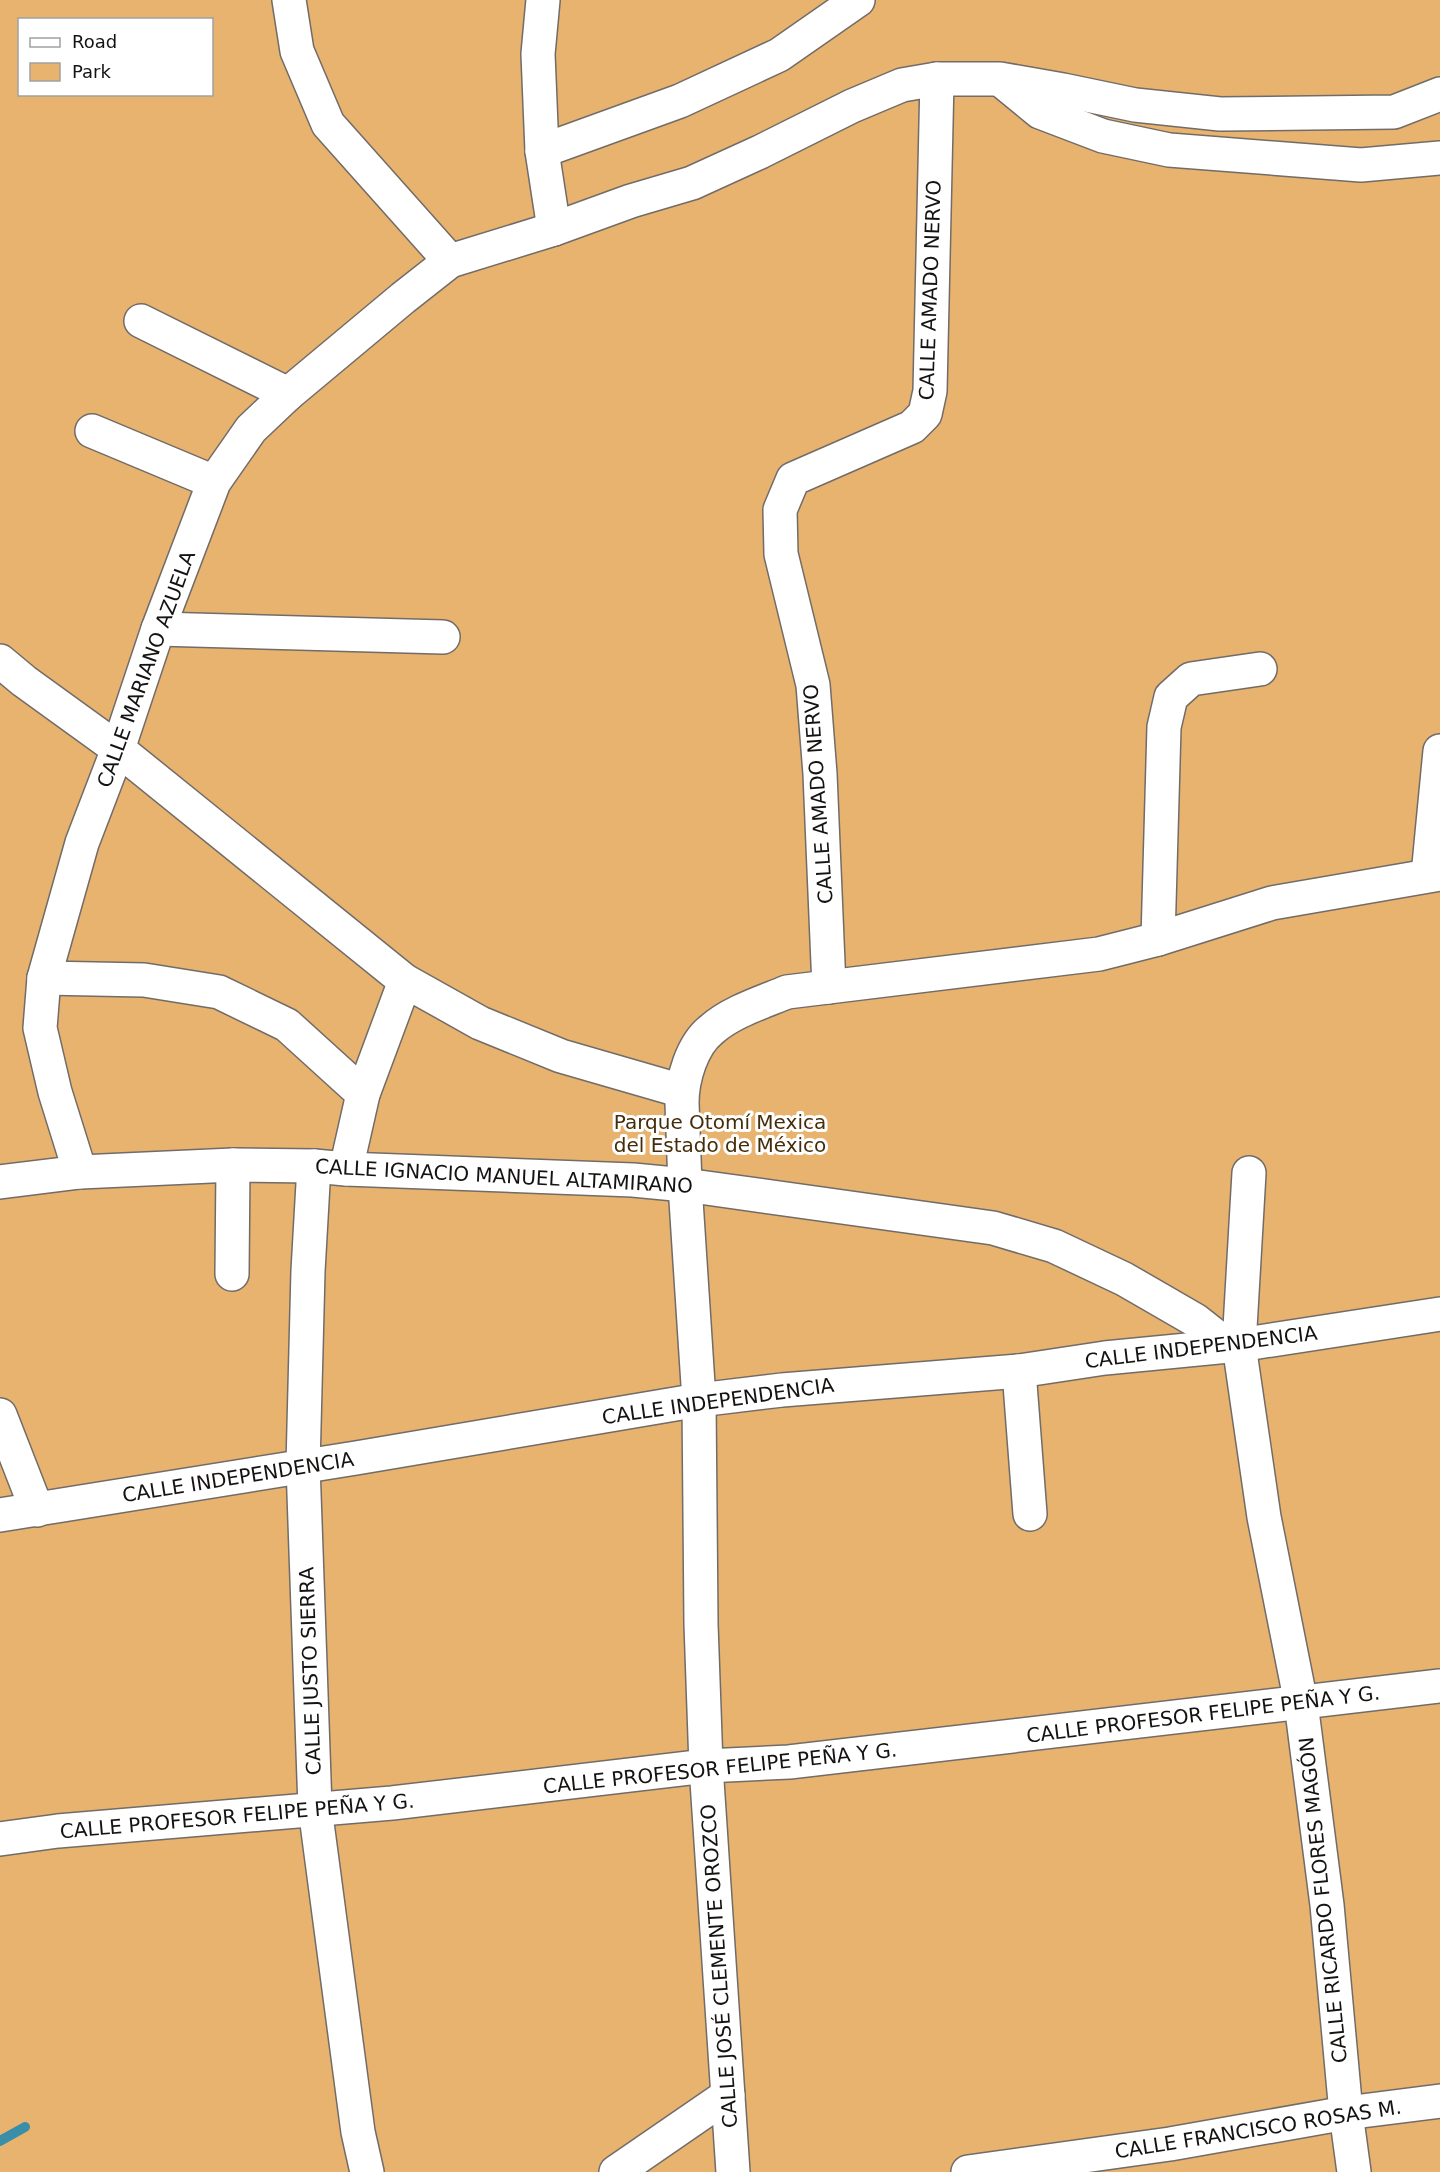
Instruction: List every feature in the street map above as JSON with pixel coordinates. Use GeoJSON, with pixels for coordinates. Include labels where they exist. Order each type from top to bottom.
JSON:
{"type":"FeatureCollection","features":[{"type":"Feature","properties":{"kind":"street"},"geometry":{"type":"LineString","coordinates":[[289,0],[297,51],[328,124],[450,261],[692,183],[852,106],[902,85],[937,79],[999,79],[1135,105],[1220,114],[1394,112],[1440,94]]}},
{"type":"Feature","properties":{"kind":"street"},"geometry":{"type":"LineString","coordinates":[[543,0],[538,54],[542,151],[554,229]]}},
{"type":"Feature","properties":{"kind":"street"},"geometry":{"type":"LineString","coordinates":[[542,151],[680,101],[779,56],[858,0]]}},
{"type":"Feature","properties":{"kind":"street","name":"CALLE AMADO NERVO"},"geometry":{"type":"LineString","coordinates":[[829,987],[820,774],[813,685],[782,554],[780,510],[793,479],[912,427],[925,414],[930,391],[937,79]]}},
{"type":"Feature","properties":{"kind":"street"},"geometry":{"type":"LineString","coordinates":[[999,79],[1040,112],[1103,135],[1169,150],[1361,165],[1440,158]]}},
{"type":"Feature","properties":{"kind":"street","name":"CALLE MARIANO AZUELA"},"geometry":{"type":"LineString","coordinates":[[80,1172],[55,1092],[40,1028],[44,978],[82,843],[118,749],[158,629],[214,482],[251,429],[288,394],[450,261]]}},
{"type":"Feature","properties":{"kind":"street"},"geometry":{"type":"LineString","coordinates":[[141,321],[288,394]]}},
{"type":"Feature","properties":{"kind":"street"},"geometry":{"type":"LineString","coordinates":[[92,431],[214,482]]}},
{"type":"Feature","properties":{"kind":"street"},"geometry":{"type":"LineString","coordinates":[[158,629],[443,637]]}},
{"type":"Feature","properties":{"kind":"street"},"geometry":{"type":"LineString","coordinates":[[0,661],[118,749],[405,981],[480,1023],[561,1056],[682,1090]]}},
{"type":"Feature","properties":{"kind":"street"},"geometry":{"type":"LineString","coordinates":[[1158,939],[1164,728],[1171,697],[1191,679],[1260,669]]}},
{"type":"Feature","properties":{"kind":"street"},"geometry":{"type":"LineString","coordinates":[[1434,874],[1440,751]]}},
{"type":"Feature","properties":{"kind":"street","name":"CALLE JOSÉ CLEMENTE OROZCO"},"geometry":{"type":"LineString","coordinates":[[733,2172],[706,1767],[701,1624],[699,1400],[684,1185],[682,1090],[690,1060],[710,1030],[746,1009],[787,992],[1099,954],[1158,939],[1272,903],[1434,874]]}},
{"type":"Feature","properties":{"kind":"street"},"geometry":{"type":"LineString","coordinates":[[44,978],[144,980],[219,992],[287,1025],[363,1094]]}},
{"type":"Feature","properties":{"kind":"street"},"geometry":{"type":"LineString","coordinates":[[346,1169],[363,1094],[405,981]]}},
{"type":"Feature","properties":{"kind":"street"},"geometry":{"type":"LineString","coordinates":[[232,1274],[233,1165]]}},
{"type":"Feature","properties":{"kind":"street","name":"CALLE IGNACIO MANUEL ALTAMIRANO"},"geometry":{"type":"LineString","coordinates":[[0,1182],[80,1172],[233,1165],[314,1166],[633,1180],[684,1185],[993,1228],[1054,1246],[1124,1279],[1195,1320],[1234,1346]]}},
{"type":"Feature","properties":{"kind":"street","name":"CALLE JUSTO SIERRA"},"geometry":{"type":"LineString","coordinates":[[314,1166],[303,1465],[315,1808],[358,2132],[367,2172]]}},
{"type":"Feature","properties":{"kind":"street","name":"CALLE RICARDO FLORES MAGÓN"},"geometry":{"type":"LineString","coordinates":[[1249,1173],[1234,1346],[1264,1517],[1301,1703],[1327,1905],[1346,2113],[1354,2172]]}},
{"type":"Feature","properties":{"kind":"street","name":"CALLE INDEPENDENCIA"},"geometry":{"type":"LineString","coordinates":[[0,1515],[699,1400],[782,1390],[1019,1371],[1105,1358],[1234,1346],[1440,1314]]}},
{"type":"Feature","properties":{"kind":"street"},"geometry":{"type":"LineString","coordinates":[[1019,1371],[1030,1514]]}},
{"type":"Feature","properties":{"kind":"street"},"geometry":{"type":"LineString","coordinates":[[0,1415],[38,1510]]}},
{"type":"Feature","properties":{"kind":"street","name":"CALLE PROFESOR FELIPE PEÑA Y G."},"geometry":{"type":"LineString","coordinates":[[0,1839],[58,1831],[392,1803],[706,1767],[789,1762],[1440,1686]]}},
{"type":"Feature","properties":{"kind":"street"},"geometry":{"type":"LineString","coordinates":[[616,2172],[728,2095]]}},
{"type":"Feature","properties":{"kind":"street","name":"CALLE FRANCISCO ROSAS M."},"geometry":{"type":"LineString","coordinates":[[968,2172],[1170,2144],[1346,2113],[1440,2101]]}},
{"type":"Feature","properties":{"kind":"green space","name":"Parque Otomí Mexica del Estado de México"},"geometry":{"type":"Polygon","coordinates":[[[0,0],[1440,0],[1440,2172],[0,2172],[0,0]]]}},
{"type":"Feature","properties":{"kind":"waterway"},"geometry":{"type":"LineString","coordinates":[[0,2141],[25,2127]]}}]}
